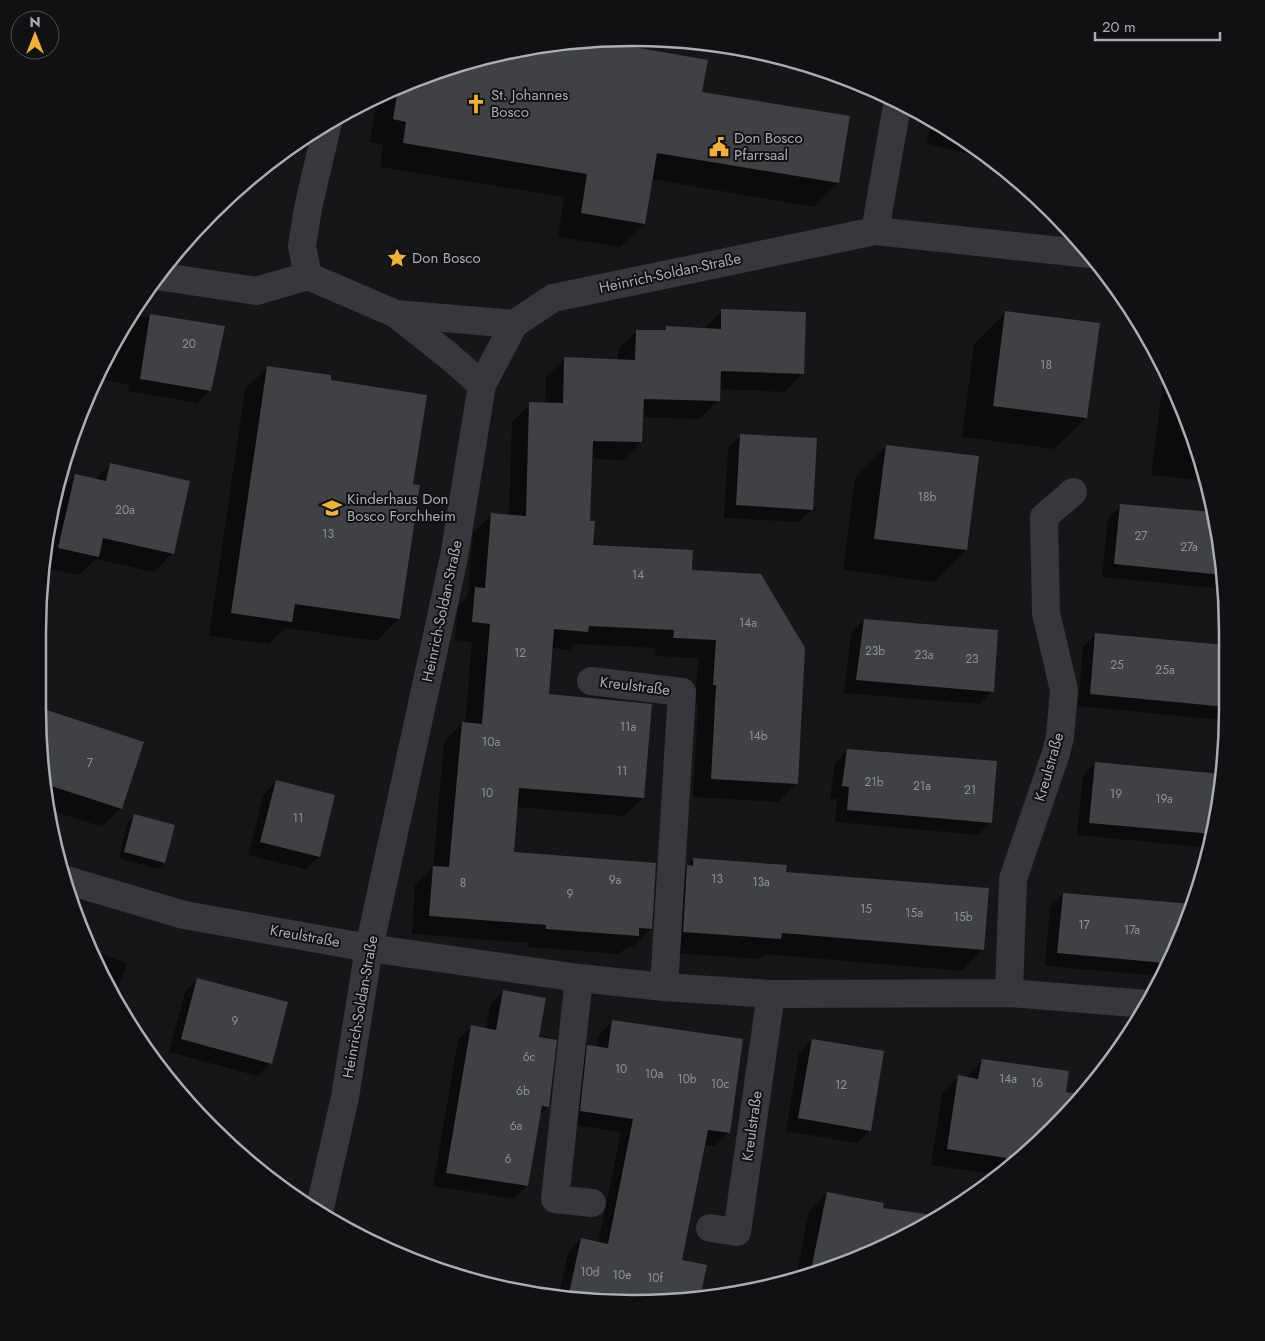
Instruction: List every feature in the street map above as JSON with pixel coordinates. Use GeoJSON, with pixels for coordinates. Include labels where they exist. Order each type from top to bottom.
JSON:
{"type":"FeatureCollection","features":[{"type":"Feature","properties":{"kind":"street"},"geometry":{"type":"LineString","coordinates":[[875,230],[896,109]]}},
{"type":"Feature","properties":{"kind":"street"},"geometry":{"type":"LineString","coordinates":[[308,276],[302,246],[308,208],[325,134]]}},
{"type":"Feature","properties":{"kind":"street","name":"Heinrich-Soldan-Straße"},"geometry":{"type":"LineString","coordinates":[[321,1205],[345,1097],[369,948],[454,557],[482,385],[514,324],[553,298],[875,230],[1079,253]]}},
{"type":"Feature","properties":{"kind":"street"},"geometry":{"type":"LineString","coordinates":[[166,277],[256,292],[308,276],[396,314],[482,385]]}},
{"type":"Feature","properties":{"kind":"street"},"geometry":{"type":"LineString","coordinates":[[396,314],[514,324]]}},
{"type":"Feature","properties":{"kind":"street","name":"Kreulstraße"},"geometry":{"type":"LineString","coordinates":[[1009,993],[1013,879],[1056,753],[1060,737],[1064,690],[1046,613],[1044,516],[1073,492]]}},
{"type":"Feature","properties":{"kind":"street","name":"Kreulstraße"},"geometry":{"type":"LineString","coordinates":[[591,681],[682,692],[664,987]]}},
{"type":"Feature","properties":{"kind":"street","name":"Kreulstraße"},"geometry":{"type":"LineString","coordinates":[[73,882],[184,915],[369,948],[579,978],[664,987],[771,994],[1009,993],[1139,1003]]}},
{"type":"Feature","properties":{"kind":"street"},"geometry":{"type":"LineString","coordinates":[[579,978],[555,1199],[592,1203]]}},
{"type":"Feature","properties":{"kind":"street","name":"Kreulstraße"},"geometry":{"type":"LineString","coordinates":[[710,1228],[737,1232],[771,994]]}},
{"type":"Feature","properties":{"kind":"building"},"geometry":{"type":"Polygon","coordinates":[[[629,46],[708,60],[702,92],[850,116],[839,183],[657,153],[645,224],[581,213],[587,174],[403,143],[406,122],[393,119],[397,96],[444,77],[481,66],[556,51],[629,46]]]}},
{"type":"Feature","properties":{"kind":"building"},"geometry":{"type":"Polygon","coordinates":[[[721,309],[806,312],[804,374],[721,371],[720,401],[644,399],[642,442],[593,441],[590,521],[595,521],[593,545],[693,550],[692,570],[761,574],[805,648],[798,784],[711,779],[716,685],[713,685],[716,640],[673,638],[674,630],[589,626],[588,632],[554,629],[549,694],[652,704],[644,798],[519,788],[514,852],[656,863],[652,929],[639,928],[639,936],[546,929],[546,925],[429,916],[433,866],[449,867],[462,722],[482,724],[490,624],[472,622],[475,587],[485,588],[491,513],[526,516],[529,402],[563,403],[564,357],[635,360],[636,330],[666,330],[666,326],[721,329],[721,309]]]}},
{"type":"Feature","properties":{"kind":"building"},"geometry":{"type":"Polygon","coordinates":[[[1005,311],[1100,323],[1087,418],[993,406],[1005,311]]]}},
{"type":"Feature","properties":{"kind":"building"},"geometry":{"type":"Polygon","coordinates":[[[150,314],[225,326],[211,391],[140,379],[150,314]]]}},
{"type":"Feature","properties":{"kind":"building"},"geometry":{"type":"Polygon","coordinates":[[[267,366],[331,375],[331,380],[427,395],[413,484],[420,485],[400,619],[295,604],[292,622],[231,613],[267,366]]]}},
{"type":"Feature","properties":{"kind":"building"},"geometry":{"type":"Polygon","coordinates":[[[740,434],[817,438],[813,510],[736,505],[740,434]]]}},
{"type":"Feature","properties":{"kind":"building"},"geometry":{"type":"Polygon","coordinates":[[[886,445],[979,456],[967,550],[874,539],[886,445]]]}},
{"type":"Feature","properties":{"kind":"building"},"geometry":{"type":"Polygon","coordinates":[[[110,463],[190,481],[174,554],[103,538],[99,557],[58,548],[75,474],[106,481],[110,463]]]}},
{"type":"Feature","properties":{"kind":"building"},"geometry":{"type":"Polygon","coordinates":[[[1120,504],[1206,511],[1215,574],[1114,564],[1120,504]]]}},
{"type":"Feature","properties":{"kind":"building"},"geometry":{"type":"Polygon","coordinates":[[[864,619],[998,630],[994,692],[856,680],[864,619]]]}},
{"type":"Feature","properties":{"kind":"building"},"geometry":{"type":"Polygon","coordinates":[[[1095,633],[1219,644],[1219,706],[1090,694],[1095,633]]]}},
{"type":"Feature","properties":{"kind":"building"},"geometry":{"type":"Polygon","coordinates":[[[46,710],[144,742],[122,809],[51,786],[46,710]]]}},
{"type":"Feature","properties":{"kind":"building"},"geometry":{"type":"Polygon","coordinates":[[[847,749],[997,761],[992,823],[847,810],[849,787],[842,786],[847,749]]]}},
{"type":"Feature","properties":{"kind":"building"},"geometry":{"type":"Polygon","coordinates":[[[1095,762],[1215,773],[1205,833],[1089,823],[1095,762]]]}},
{"type":"Feature","properties":{"kind":"building"},"geometry":{"type":"Polygon","coordinates":[[[276,780],[335,795],[320,857],[260,842],[276,780]]]}},
{"type":"Feature","properties":{"kind":"building"},"geometry":{"type":"Polygon","coordinates":[[[134,814],[175,825],[165,863],[124,852],[134,814]]]}},
{"type":"Feature","properties":{"kind":"building"},"geometry":{"type":"Polygon","coordinates":[[[693,858],[787,865],[786,872],[989,888],[984,950],[782,933],[781,939],[683,932],[687,865],[693,866],[693,858]]]}},
{"type":"Feature","properties":{"kind":"building"},"geometry":{"type":"Polygon","coordinates":[[[1063,893],[1185,903],[1160,963],[1057,953],[1063,893]]]}},
{"type":"Feature","properties":{"kind":"building"},"geometry":{"type":"Polygon","coordinates":[[[197,978],[288,1002],[272,1064],[181,1039],[197,978]]]}},
{"type":"Feature","properties":{"kind":"building"},"geometry":{"type":"Polygon","coordinates":[[[503,990],[546,998],[539,1037],[557,1040],[549,1107],[542,1106],[528,1186],[446,1173],[471,1025],[496,1030],[503,990]]]}},
{"type":"Feature","properties":{"kind":"building"},"geometry":{"type":"Polygon","coordinates":[[[612,1020],[743,1039],[730,1133],[708,1130],[682,1260],[707,1265],[702,1291],[632,1295],[570,1291],[581,1238],[608,1244],[633,1119],[580,1111],[587,1045],[608,1048],[612,1020]]]}},
{"type":"Feature","properties":{"kind":"building"},"geometry":{"type":"Polygon","coordinates":[[[812,1039],[884,1051],[871,1131],[798,1118],[812,1039]]]}},
{"type":"Feature","properties":{"kind":"building"},"geometry":{"type":"Polygon","coordinates":[[[982,1059],[1069,1071],[1066,1092],[1074,1093],[1047,1123],[1008,1158],[947,1149],[958,1075],[978,1079],[982,1059]]]}},
{"type":"Feature","properties":{"kind":"building"},"geometry":{"type":"Polygon","coordinates":[[[827,1192],[884,1203],[883,1208],[929,1214],[857,1250],[812,1267],[827,1192]]]}},
{"type":"Feature","properties":{"kind":"place","name":"St. Johannes Bosco"},"geometry":{"type":"Point","coordinates":[476,104]}},
{"type":"Feature","properties":{"kind":"place","name":"Don Bosco Pfarrsaal"},"geometry":{"type":"Point","coordinates":[719,147]}},
{"type":"Feature","properties":{"kind":"place","name":"Don Bosco"},"geometry":{"type":"Point","coordinates":[397,258]}},
{"type":"Feature","properties":{"kind":"place","name":"Kinderhaus Don Bosco Forchheim"},"geometry":{"type":"Point","coordinates":[332,508]}}]}
